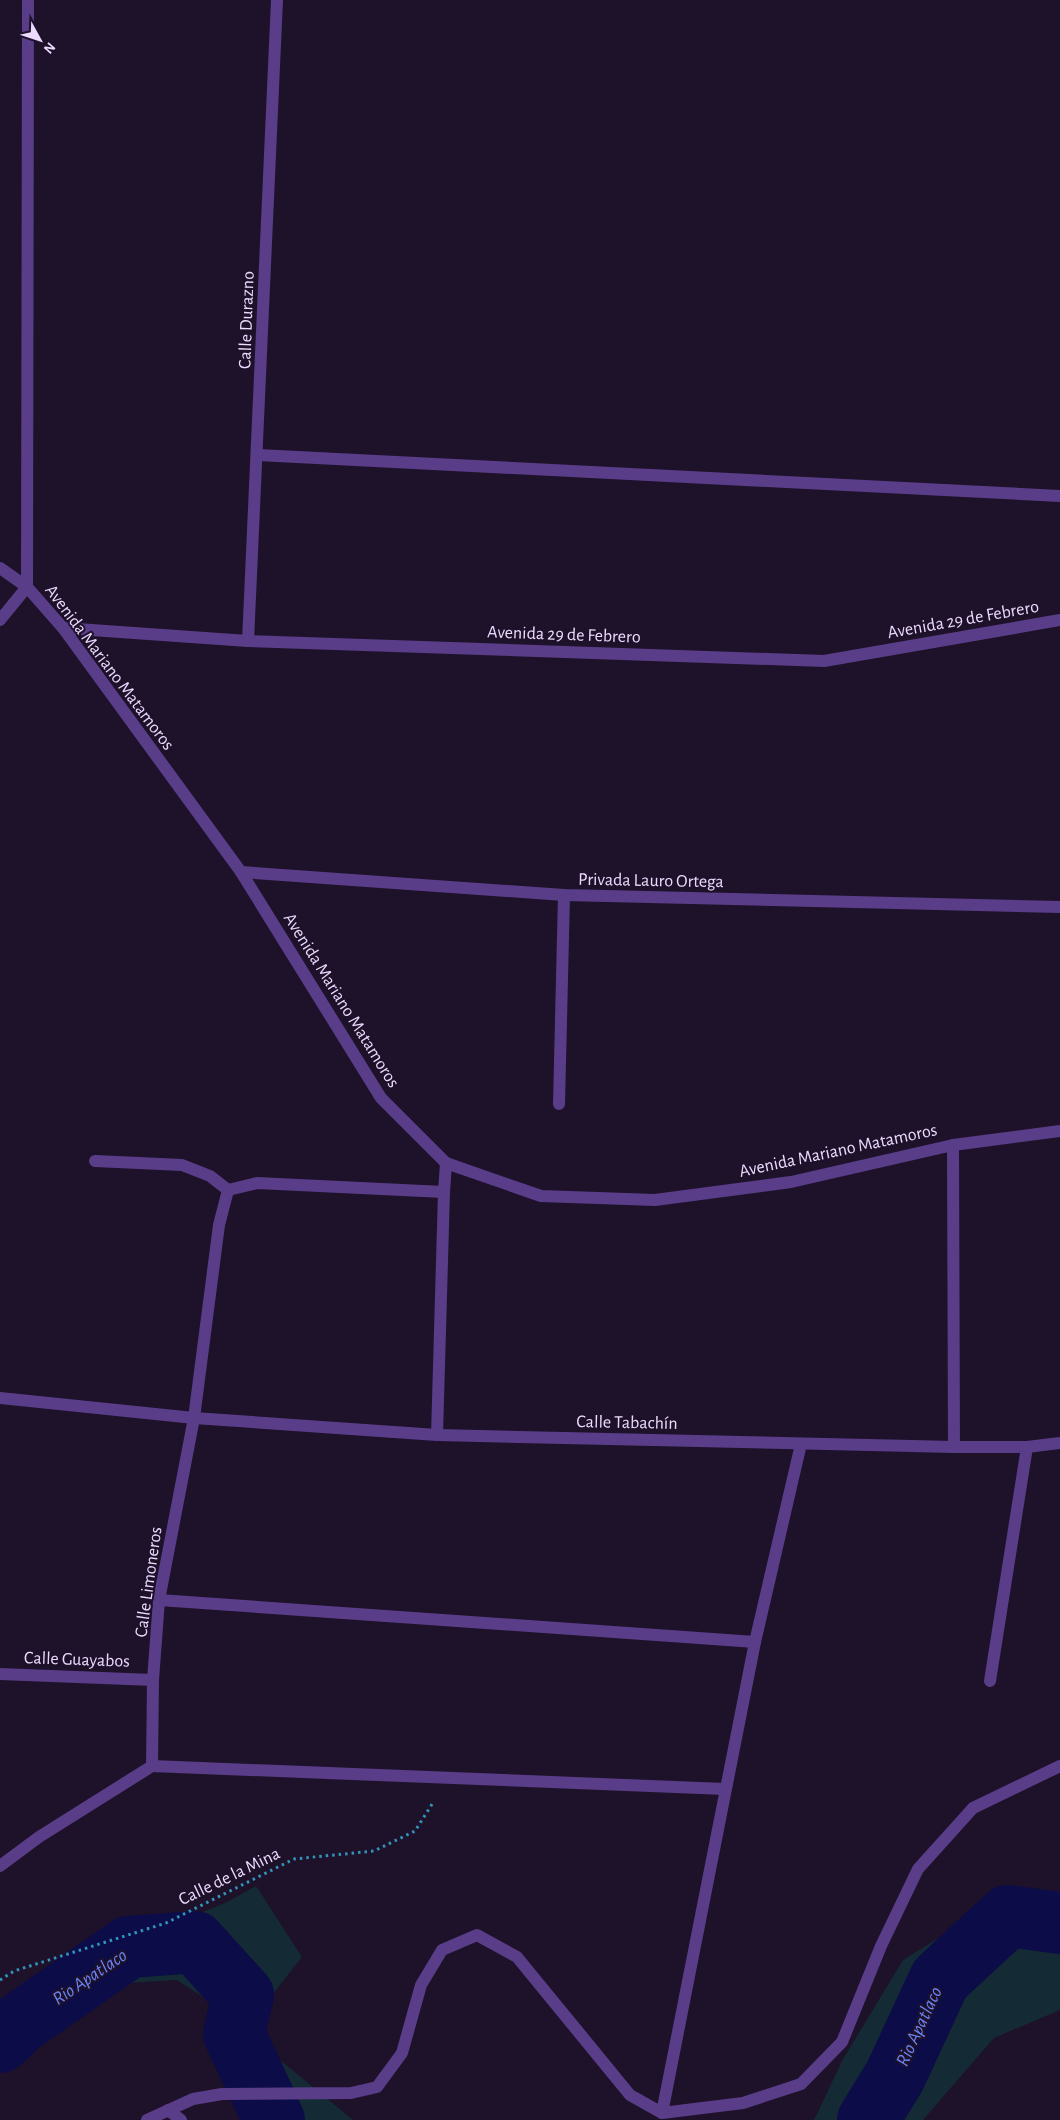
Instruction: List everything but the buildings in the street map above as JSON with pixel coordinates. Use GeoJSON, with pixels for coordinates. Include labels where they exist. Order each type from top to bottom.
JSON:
{"type":"FeatureCollection","features":[{"type":"Feature","properties":{"kind":"street"},"geometry":{"type":"LineString","coordinates":[[0,620],[26,587],[28,0]]}},
{"type":"Feature","properties":{"kind":"street","name":"Calle Durazno"},"geometry":{"type":"LineString","coordinates":[[248,641],[258,455],[277,0]]}},
{"type":"Feature","properties":{"kind":"street"},"geometry":{"type":"LineString","coordinates":[[258,455],[1060,496]]}},
{"type":"Feature","properties":{"kind":"street","name":"Avenida Mariano Matamoros"},"geometry":{"type":"LineString","coordinates":[[0,568],[26,587],[63,628],[241,872],[381,1098],[446,1163],[541,1196],[655,1200],[792,1182],[953,1145],[1060,1131]]}},
{"type":"Feature","properties":{"kind":"street","name":"Avenida 29 de Febrero"},"geometry":{"type":"LineString","coordinates":[[63,628],[248,641],[824,661],[1060,620]]}},
{"type":"Feature","properties":{"kind":"street","name":"Privada Lauro Ortega"},"geometry":{"type":"LineString","coordinates":[[241,872],[564,895],[1060,907]]}},
{"type":"Feature","properties":{"kind":"street"},"geometry":{"type":"LineString","coordinates":[[558,1104],[564,895]]}},
{"type":"Feature","properties":{"kind":"street"},"geometry":{"type":"LineString","coordinates":[[953,1145],[954,1447]]}},
{"type":"Feature","properties":{"kind":"street"},"geometry":{"type":"LineString","coordinates":[[95,1161],[182,1165],[210,1176],[228,1190],[257,1184],[444,1192]]}},
{"type":"Feature","properties":{"kind":"street"},"geometry":{"type":"LineString","coordinates":[[437,1435],[446,1163]]}},
{"type":"Feature","properties":{"kind":"street","name":"Calle Limoneros"},"geometry":{"type":"LineString","coordinates":[[152,1766],[153,1680],[159,1600],[194,1418],[219,1225],[228,1190]]}},
{"type":"Feature","properties":{"kind":"street","name":"Calle Tabachín"},"geometry":{"type":"LineString","coordinates":[[0,1398],[194,1418],[437,1435],[954,1447],[1027,1447],[1060,1443]]}},
{"type":"Feature","properties":{"kind":"street"},"geometry":{"type":"LineString","coordinates":[[662,2113],[755,1642],[801,1444]]}},
{"type":"Feature","properties":{"kind":"street"},"geometry":{"type":"LineString","coordinates":[[990,1681],[1027,1447]]}},
{"type":"Feature","properties":{"kind":"street"},"geometry":{"type":"LineString","coordinates":[[159,1600],[755,1642]]}},
{"type":"Feature","properties":{"kind":"street","name":"Calle Guayabos"},"geometry":{"type":"LineString","coordinates":[[0,1674],[153,1680]]}},
{"type":"Feature","properties":{"kind":"street"},"geometry":{"type":"LineString","coordinates":[[0,1866],[39,1837],[152,1766],[725,1789]]}},
{"type":"Feature","properties":{"kind":"street"},"geometry":{"type":"LineString","coordinates":[[148,2120],[193,2100],[222,2094],[351,2093],[377,2087],[402,2053],[421,1985],[442,1950],[477,1935],[517,1957],[630,2095],[662,2113],[743,2103],[801,2084],[842,2042],[881,1946],[918,1869],[973,1808],[1060,1766]]}},
{"type":"Feature","properties":{"kind":"street"},"geometry":{"type":"LineString","coordinates":[[168,2110],[181,2120]]}},
{"type":"Feature","properties":{"kind":"path","name":"Calle de la Mina"},"geometry":{"type":"LineString","coordinates":[[0,1980],[14,1971],[166,1923],[294,1859],[374,1851],[414,1831],[448,1779]]}},
{"type":"Feature","properties":{"kind":"shaded area"},"geometry":{"type":"Polygon","coordinates":[[[256,1886],[302,1957],[249,2024],[263,2046],[353,2120],[248,2120],[209,2001],[177,1980],[110,1984],[0,2068],[0,2005],[95,1963],[178,1922],[225,1903],[256,1886]]]}},
{"type":"Feature","properties":{"kind":"shaded area"},"geometry":{"type":"Polygon","coordinates":[[[1060,1908],[1060,2010],[994,2038],[923,2120],[814,2120],[843,2059],[903,1960],[977,1914],[1060,1908]]]}},
{"type":"Feature","properties":{"kind":"waterway","name":"Rio Apatlaco"},"geometry":{"type":"LineString","coordinates":[[868,2120],[895,2076],[940,1979],[1008,1916],[1060,1923]]}},
{"type":"Feature","properties":{"kind":"waterway","name":"Rio Apatlaco"},"geometry":{"type":"LineString","coordinates":[[0,2042],[20,2023],[129,1947],[195,1942],[243,1995],[234,2034],[274,2120]]}}]}
